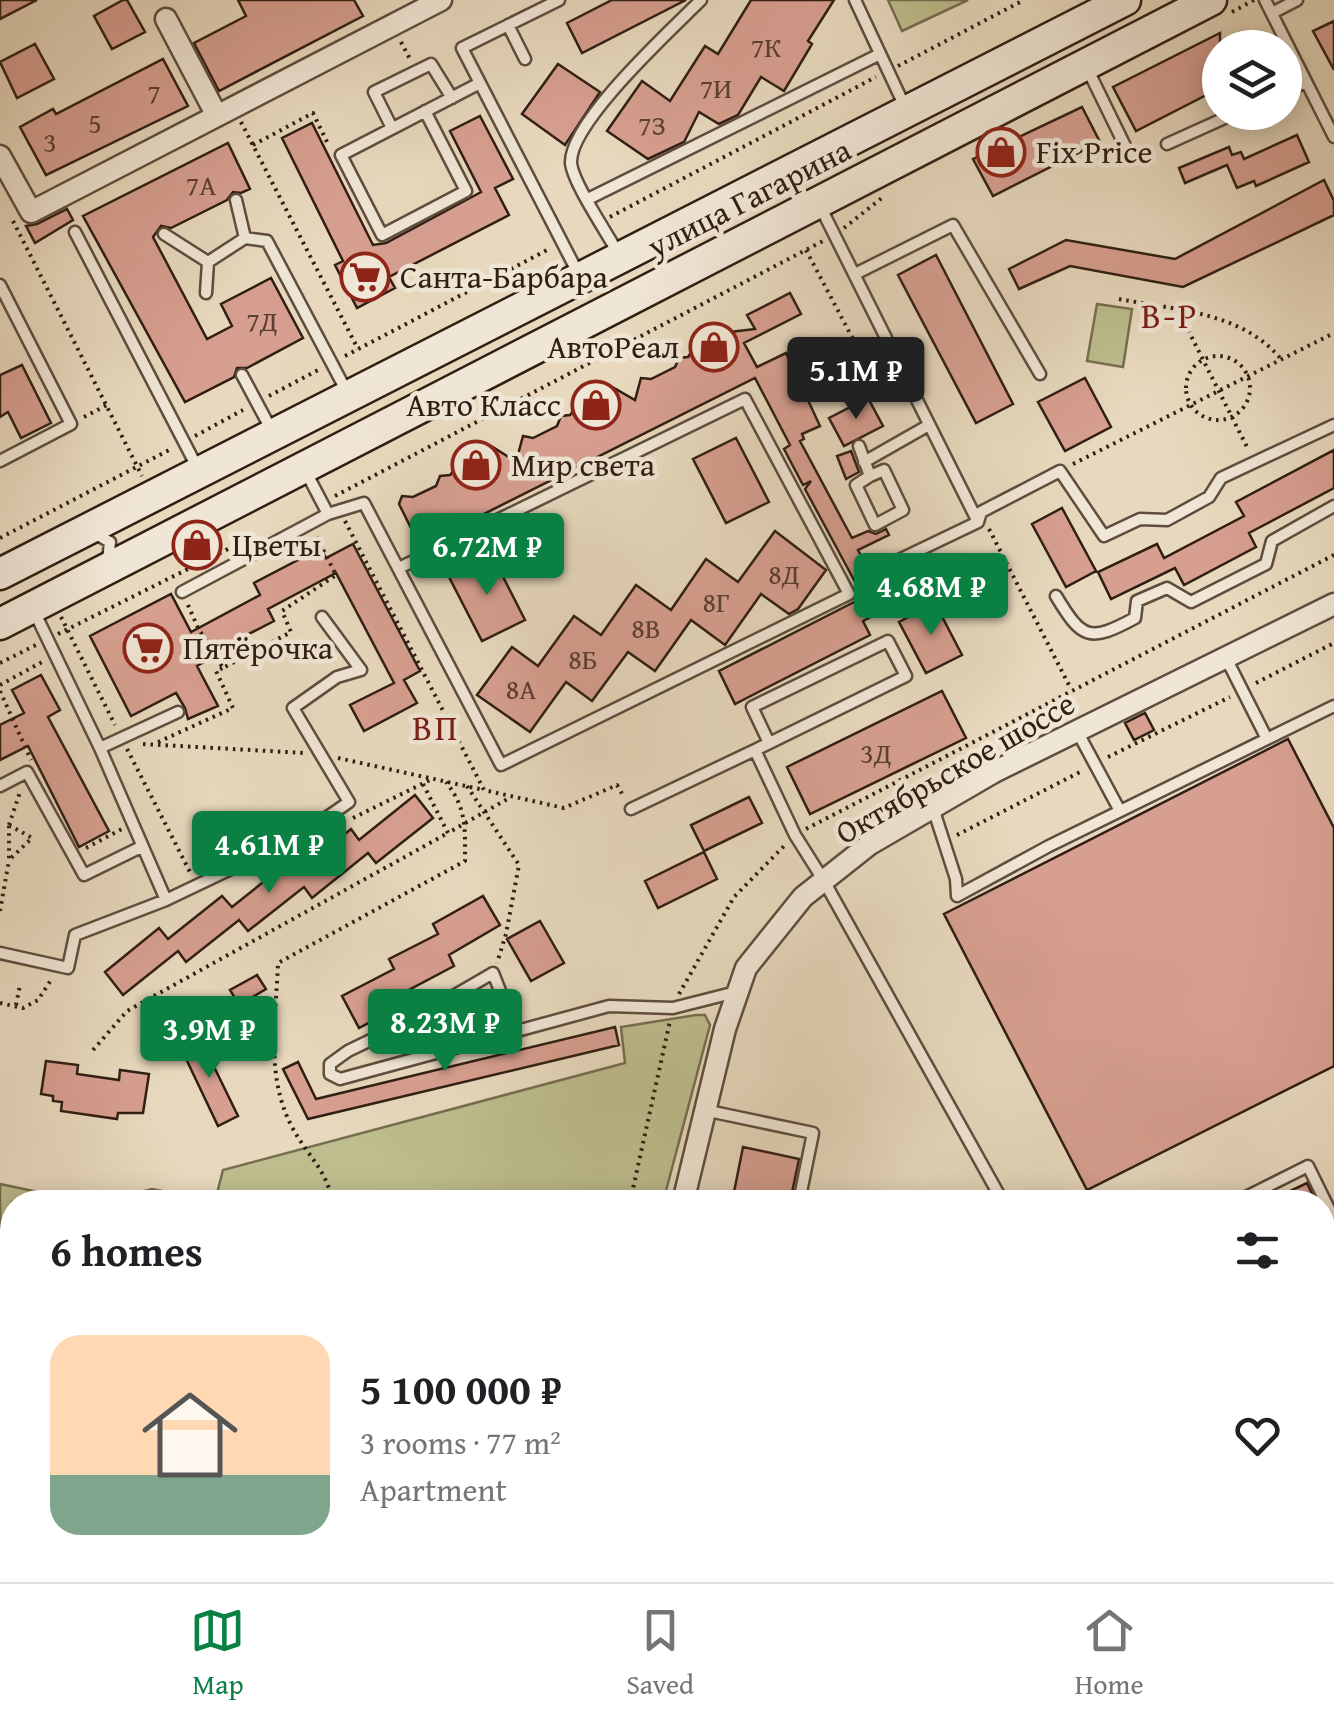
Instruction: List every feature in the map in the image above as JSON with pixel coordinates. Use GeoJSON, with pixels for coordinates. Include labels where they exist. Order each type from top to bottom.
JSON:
{"type":"FeatureCollection","features":[{"type":"Feature","properties":{"kind":"street"},"geometry":{"type":"LineString","coordinates":[[0,156],[31,212],[440,0]]}},
{"type":"Feature","properties":{"kind":"street","name":"улица Гагарина"},"geometry":{"type":"LineString","coordinates":[[0,624],[303,466],[908,112],[981,79],[1125,0]]}},
{"type":"Feature","properties":{"kind":"street","name":"улица Гагарина"},"geometry":{"type":"LineString","coordinates":[[0,574],[581,278],[644,263],[818,202],[995,106],[1215,9]]}},
{"type":"Feature","properties":{"kind":"street"},"geometry":{"type":"LineString","coordinates":[[166,19],[225,111]]}},
{"type":"Feature","properties":{"kind":"street","name":"Октябрьское шоссе"},"geometry":{"type":"LineString","coordinates":[[686,1190],[704,1110],[746,968],[803,897],[870,844],[994,772],[1334,604]]}},
{"type":"Feature","properties":{"kind":"lane"},"geometry":{"type":"LineString","coordinates":[[559,0],[462,48],[581,278]]}},
{"type":"Feature","properties":{"kind":"lane"},"geometry":{"type":"LineString","coordinates":[[644,263],[600,222],[573,174],[571,161],[576,140],[598,109],[701,0]]}},
{"type":"Feature","properties":{"kind":"lane"},"geometry":{"type":"LineString","coordinates":[[855,0],[908,112]]}},
{"type":"Feature","properties":{"kind":"lane"},"geometry":{"type":"LineString","coordinates":[[1266,0],[1334,137]]}},
{"type":"Feature","properties":{"kind":"lane"},"geometry":{"type":"LineString","coordinates":[[1272,13],[1298,0]]}},
{"type":"Feature","properties":{"kind":"lane"},"geometry":{"type":"LineString","coordinates":[[508,26],[525,59]]}},
{"type":"Feature","properties":{"kind":"lane"},"geometry":{"type":"LineString","coordinates":[[588,198],[880,54]]}},
{"type":"Feature","properties":{"kind":"lane"},"geometry":{"type":"LineString","coordinates":[[392,128],[374,92],[431,64],[452,98]]}},
{"type":"Feature","properties":{"kind":"lane"},"geometry":{"type":"LineString","coordinates":[[1086,64],[1128,152]]}},
{"type":"Feature","properties":{"kind":"lane"},"geometry":{"type":"LineString","coordinates":[[1302,84],[1306,82]]}},
{"type":"Feature","properties":{"kind":"lane"},"geometry":{"type":"LineString","coordinates":[[425,111],[466,192],[382,236],[341,154],[425,111],[480,84]]}},
{"type":"Feature","properties":{"kind":"lane"},"geometry":{"type":"LineString","coordinates":[[1166,144],[1202,128]]}},
{"type":"Feature","properties":{"kind":"lane"},"geometry":{"type":"LineString","coordinates":[[236,200],[245,238]]}},
{"type":"Feature","properties":{"kind":"lane"},"geometry":{"type":"LineString","coordinates":[[818,202],[979,517]]}},
{"type":"Feature","properties":{"kind":"lane"},"geometry":{"type":"LineString","coordinates":[[855,274],[954,225],[1040,374]]}},
{"type":"Feature","properties":{"kind":"lane"},"geometry":{"type":"LineString","coordinates":[[76,232],[200,472]]}},
{"type":"Feature","properties":{"kind":"lane"},"geometry":{"type":"LineString","coordinates":[[164,234],[208,262]]}},
{"type":"Feature","properties":{"kind":"lane"},"geometry":{"type":"LineString","coordinates":[[208,262],[245,238],[267,241],[350,396]]}},
{"type":"Feature","properties":{"kind":"lane"},"geometry":{"type":"LineString","coordinates":[[206,294],[208,262]]}},
{"type":"Feature","properties":{"kind":"lane"},"geometry":{"type":"LineString","coordinates":[[0,285],[71,424],[0,461]]}},
{"type":"Feature","properties":{"kind":"lane"},"geometry":{"type":"LineString","coordinates":[[242,375],[274,434]]}},
{"type":"Feature","properties":{"kind":"lane"},"geometry":{"type":"LineString","coordinates":[[182,592],[312,522],[325,508],[364,503],[500,765],[850,594],[745,399],[400,568]]}},
{"type":"Feature","properties":{"kind":"lane"},"geometry":{"type":"LineString","coordinates":[[864,462],[929,424]]}},
{"type":"Feature","properties":{"kind":"lane"},"geometry":{"type":"LineString","coordinates":[[880,569],[1060,471],[1104,536],[1140,519],[1168,520],[1208,497],[1222,478],[1334,425]]}},
{"type":"Feature","properties":{"kind":"lane"},"geometry":{"type":"LineString","coordinates":[[859,446],[870,476]]}},
{"type":"Feature","properties":{"kind":"lane"},"geometry":{"type":"LineString","coordinates":[[303,466],[325,508]]}},
{"type":"Feature","properties":{"kind":"lane"},"geometry":{"type":"LineString","coordinates":[[884,470],[903,510],[876,525],[856,484],[870,476],[884,470]]}},
{"type":"Feature","properties":{"kind":"lane"},"geometry":{"type":"LineString","coordinates":[[1056,596],[1074,626],[1090,634],[1112,630],[1135,618],[1138,601],[1167,588],[1191,602],[1266,564],[1272,541],[1334,506]]}},
{"type":"Feature","properties":{"kind":"lane"},"geometry":{"type":"LineString","coordinates":[[86,530],[110,542],[106,567]]}},
{"type":"Feature","properties":{"kind":"lane"},"geometry":{"type":"LineString","coordinates":[[32,608],[100,748],[166,900]]}},
{"type":"Feature","properties":{"kind":"lane"},"geometry":{"type":"LineString","coordinates":[[0,953],[68,968],[74,935],[166,900],[300,836],[350,802],[293,708],[337,677],[361,670],[322,617]]}},
{"type":"Feature","properties":{"kind":"lane"},"geometry":{"type":"LineString","coordinates":[[630,810],[906,676],[888,640],[752,708],[769,742]]}},
{"type":"Feature","properties":{"kind":"lane"},"geometry":{"type":"LineString","coordinates":[[1226,658],[1267,738]]}},
{"type":"Feature","properties":{"kind":"lane"},"geometry":{"type":"LineString","coordinates":[[933,808],[956,879],[957,896],[1334,706]]}},
{"type":"Feature","properties":{"kind":"lane"},"geometry":{"type":"LineString","coordinates":[[100,748],[178,712]]}},
{"type":"Feature","properties":{"kind":"lane"},"geometry":{"type":"LineString","coordinates":[[1077,731],[1120,811]]}},
{"type":"Feature","properties":{"kind":"lane"},"geometry":{"type":"LineString","coordinates":[[754,750],[794,835],[824,881],[996,1190]]}},
{"type":"Feature","properties":{"kind":"lane"},"geometry":{"type":"LineString","coordinates":[[0,786],[27,772],[84,875],[141,847]]}},
{"type":"Feature","properties":{"kind":"lane"},"geometry":{"type":"LineString","coordinates":[[516,1031],[493,974],[348,1051],[330,1064],[330,1074],[340,1079],[609,1006],[674,1008],[738,992]]}},
{"type":"Feature","properties":{"kind":"lane"},"geometry":{"type":"LineString","coordinates":[[704,1110],[812,1132],[801,1190]]}},
{"type":"Feature","properties":{"kind":"lane"},"geometry":{"type":"LineString","coordinates":[[1260,1190],[1308,1166],[1320,1190]]}},
{"type":"Feature","properties":{"kind":"path"},"geometry":{"type":"LineString","coordinates":[[600,222],[1024,0]]}},
{"type":"Feature","properties":{"kind":"path"},"geometry":{"type":"LineString","coordinates":[[1215,9],[1254,0]]}},
{"type":"Feature","properties":{"kind":"path"},"geometry":{"type":"LineString","coordinates":[[392,25],[416,72]]}},
{"type":"Feature","properties":{"kind":"path"},"geometry":{"type":"LineString","coordinates":[[225,111],[253,144],[358,349]]}},
{"type":"Feature","properties":{"kind":"path"},"geometry":{"type":"LineString","coordinates":[[253,144],[313,113],[337,161]]}},
{"type":"Feature","properties":{"kind":"path"},"geometry":{"type":"LineString","coordinates":[[325,508],[836,235],[884,196]]}},
{"type":"Feature","properties":{"kind":"path"},"geometry":{"type":"LineString","coordinates":[[9,212],[138,468]]}},
{"type":"Feature","properties":{"kind":"path"},"geometry":{"type":"LineString","coordinates":[[0,538],[562,242]]}},
{"type":"Feature","properties":{"kind":"path"},"geometry":{"type":"LineString","coordinates":[[806,250],[864,360]]}},
{"type":"Feature","properties":{"kind":"path"},"geometry":{"type":"LineString","coordinates":[[1119,299],[1225,320],[1250,330],[1281,360]]}},
{"type":"Feature","properties":{"kind":"path"},"geometry":{"type":"LineString","coordinates":[[1178,310],[1254,462]]}},
{"type":"Feature","properties":{"kind":"path"},"geometry":{"type":"LineString","coordinates":[[1060,471],[1334,332]]}},
{"type":"Feature","properties":{"kind":"path"},"geometry":{"type":"LineString","coordinates":[[1218,356],[1235,362],[1245,368],[1248,376],[1249,396],[1244,407],[1222,421],[1195,414],[1190,405],[1186,383],[1191,368],[1202,359],[1218,356]]}},
{"type":"Feature","properties":{"kind":"path"},"geometry":{"type":"LineString","coordinates":[[71,424],[106,406]]}},
{"type":"Feature","properties":{"kind":"path"},"geometry":{"type":"LineString","coordinates":[[979,517],[1071,689]]}},
{"type":"Feature","properties":{"kind":"path"},"geometry":{"type":"LineString","coordinates":[[154,744],[233,708],[216,672],[291,632],[282,611],[336,575],[312,522]]}},
{"type":"Feature","properties":{"kind":"path"},"geometry":{"type":"LineString","coordinates":[[0,663],[256,535]]}},
{"type":"Feature","properties":{"kind":"path"},"geometry":{"type":"LineString","coordinates":[[794,835],[1334,555]]}},
{"type":"Feature","properties":{"kind":"path"},"geometry":{"type":"LineString","coordinates":[[182,592],[198,628],[223,668]]}},
{"type":"Feature","properties":{"kind":"path"},"geometry":{"type":"LineString","coordinates":[[68,629],[122,738]]}},
{"type":"Feature","properties":{"kind":"path"},"geometry":{"type":"LineString","coordinates":[[944,841],[1334,643]]}},
{"type":"Feature","properties":{"kind":"path"},"geometry":{"type":"LineString","coordinates":[[0,911],[9,825],[31,766],[30,754],[0,688],[43,662],[50,676]]}},
{"type":"Feature","properties":{"kind":"path"},"geometry":{"type":"LineString","coordinates":[[197,885],[124,742],[321,754],[484,790]]}},
{"type":"Feature","properties":{"kind":"path"},"geometry":{"type":"LineString","coordinates":[[330,1190],[328,1178],[292,1126],[274,1077],[278,963],[465,862],[465,823],[460,800],[446,782]]}},
{"type":"Feature","properties":{"kind":"path"},"geometry":{"type":"LineString","coordinates":[[423,784],[448,833]]}},
{"type":"Feature","properties":{"kind":"path"},"geometry":{"type":"LineString","coordinates":[[466,786],[519,865],[506,934],[493,974]]}},
{"type":"Feature","properties":{"kind":"path"},"geometry":{"type":"LineString","coordinates":[[93,1050],[127,1011],[512,796]]}},
{"type":"Feature","properties":{"kind":"path"},"geometry":{"type":"LineString","coordinates":[[73,855],[130,824]]}},
{"type":"Feature","properties":{"kind":"path"},"geometry":{"type":"LineString","coordinates":[[8,860],[32,838],[9,825]]}},
{"type":"Feature","properties":{"kind":"path"},"geometry":{"type":"LineString","coordinates":[[0,1004],[24,1008],[38,1000],[49,986],[56,965]]}},
{"type":"Feature","properties":{"kind":"path"},"geometry":{"type":"LineString","coordinates":[[16,1007],[20,985]]}},
{"type":"Feature","properties":{"kind":"green space"},"geometry":{"type":"Polygon","coordinates":[[[888,0],[968,0],[902,31],[888,0]]]}},
{"type":"Feature","properties":{"kind":"green space"},"geometry":{"type":"Polygon","coordinates":[[[1097,304],[1132,309],[1123,367],[1087,361],[1097,304]]]}},
{"type":"Feature","properties":{"kind":"green space"},"geometry":{"type":"Polygon","coordinates":[[[696,1015],[705,1015],[710,1025],[666,1190],[218,1190],[223,1170],[625,1063],[621,1027],[696,1015]]]}},
{"type":"Feature","properties":{"kind":"green space"},"geometry":{"type":"Polygon","coordinates":[[[0,1184],[29,1190],[0,1190],[0,1184]]]}},
{"type":"Feature","properties":{"kind":"building"},"geometry":{"type":"Polygon","coordinates":[[[0,0],[37,0],[0,19],[0,0]]]}},
{"type":"Feature","properties":{"kind":"building"},"geometry":{"type":"Polygon","coordinates":[[[127,0],[145,32],[112,49],[94,16],[127,0]]]}},
{"type":"Feature","properties":{"kind":"building"},"geometry":{"type":"Polygon","coordinates":[[[238,0],[354,0],[363,16],[219,91],[194,43],[246,16],[238,0]]]}},
{"type":"Feature","properties":{"kind":"building"},"geometry":{"type":"Polygon","coordinates":[[[612,0],[686,0],[582,53],[567,23],[612,0]]]}},
{"type":"Feature","properties":{"kind":"building"},"geometry":{"type":"Polygon","coordinates":[[[751,0],[834,0],[808,41],[812,44],[784,91],[761,77],[738,115],[719,124],[699,112],[684,142],[648,159],[607,131],[642,81],[670,101],[705,46],[718,54],[751,0]]]}},
{"type":"Feature","properties":{"kind":"building"},"geometry":{"type":"Polygon","coordinates":[[[1334,21],[1334,70],[1313,31],[1334,21]]]}},
{"type":"Feature","properties":{"kind":"building"},"geometry":{"type":"Polygon","coordinates":[[[1202,42],[1202,97],[1136,131],[1113,87],[1202,42]]]}},
{"type":"Feature","properties":{"kind":"building"},"geometry":{"type":"Polygon","coordinates":[[[35,44],[54,79],[17,98],[0,62],[35,44]]]}},
{"type":"Feature","properties":{"kind":"building"},"geometry":{"type":"Polygon","coordinates":[[[163,59],[188,106],[46,175],[20,127],[53,109],[56,114],[163,59]]]}},
{"type":"Feature","properties":{"kind":"building"},"geometry":{"type":"Polygon","coordinates":[[[558,64],[600,92],[565,145],[522,114],[558,64]]]}},
{"type":"Feature","properties":{"kind":"building"},"geometry":{"type":"Polygon","coordinates":[[[1082,107],[1100,142],[993,196],[973,159],[1082,107]]]}},
{"type":"Feature","properties":{"kind":"building"},"geometry":{"type":"Polygon","coordinates":[[[480,116],[513,179],[495,188],[509,215],[389,277],[395,288],[357,308],[335,265],[343,261],[282,138],[312,123],[373,245],[386,243],[481,192],[450,131],[480,116]]]}},
{"type":"Feature","properties":{"kind":"building"},"geometry":{"type":"Polygon","coordinates":[[[1297,135],[1309,162],[1256,186],[1254,181],[1237,188],[1227,165],[1185,183],[1179,168],[1229,147],[1232,155],[1241,152],[1244,159],[1297,135]]]}},
{"type":"Feature","properties":{"kind":"building"},"geometry":{"type":"Polygon","coordinates":[[[228,143],[250,189],[233,192],[227,200],[171,228],[161,226],[153,237],[207,339],[232,326],[221,304],[271,278],[303,338],[247,368],[237,368],[234,377],[185,402],[83,216],[228,143]]]}},
{"type":"Feature","properties":{"kind":"building"},"geometry":{"type":"Polygon","coordinates":[[[1324,180],[1334,201],[1334,215],[1183,287],[1070,266],[1019,289],[1009,269],[1066,240],[1175,259],[1324,180]]]}},
{"type":"Feature","properties":{"kind":"building"},"geometry":{"type":"Polygon","coordinates":[[[67,209],[73,220],[35,243],[26,226],[67,209]]]}},
{"type":"Feature","properties":{"kind":"building"},"geometry":{"type":"Polygon","coordinates":[[[936,255],[1013,404],[976,423],[898,275],[936,255]]]}},
{"type":"Feature","properties":{"kind":"building"},"geometry":{"type":"Polygon","coordinates":[[[790,293],[801,314],[744,343],[757,367],[786,353],[820,426],[802,434],[804,439],[800,441],[852,538],[886,529],[889,535],[858,550],[875,582],[880,580],[888,586],[897,604],[863,621],[870,635],[735,704],[719,671],[856,601],[856,589],[861,593],[805,489],[811,481],[803,485],[784,449],[790,445],[755,378],[420,546],[399,504],[402,496],[413,497],[436,486],[440,476],[450,475],[454,470],[464,471],[488,459],[493,447],[516,462],[523,436],[533,438],[557,426],[561,416],[574,410],[585,411],[608,399],[614,388],[635,400],[641,378],[651,379],[675,367],[679,358],[688,357],[692,351],[702,353],[726,341],[730,332],[755,329],[747,315],[790,293]]]}},
{"type":"Feature","properties":{"kind":"building"},"geometry":{"type":"Polygon","coordinates":[[[22,365],[51,423],[21,438],[8,412],[0,417],[0,375],[22,365]]]}},
{"type":"Feature","properties":{"kind":"building"},"geometry":{"type":"Polygon","coordinates":[[[1085,378],[1111,427],[1065,451],[1038,402],[1085,378]]]}},
{"type":"Feature","properties":{"kind":"building"},"geometry":{"type":"Polygon","coordinates":[[[868,398],[883,426],[844,446],[829,418],[868,398]]]}},
{"type":"Feature","properties":{"kind":"building"},"geometry":{"type":"Polygon","coordinates":[[[736,438],[769,502],[726,523],[693,459],[736,438]]]}},
{"type":"Feature","properties":{"kind":"building"},"geometry":{"type":"Polygon","coordinates":[[[1334,450],[1334,488],[1249,533],[1256,547],[1184,585],[1175,568],[1111,599],[1098,572],[1157,544],[1164,558],[1244,516],[1236,502],[1334,450]]]}},
{"type":"Feature","properties":{"kind":"building"},"geometry":{"type":"Polygon","coordinates":[[[851,451],[859,472],[846,479],[837,456],[851,451]]]}},
{"type":"Feature","properties":{"kind":"building"},"geometry":{"type":"Polygon","coordinates":[[[1062,508],[1096,571],[1066,587],[1032,524],[1062,508]]]}},
{"type":"Feature","properties":{"kind":"building"},"geometry":{"type":"Polygon","coordinates":[[[775,531],[826,570],[798,609],[789,614],[761,594],[725,645],[691,620],[655,671],[628,652],[592,701],[566,682],[530,732],[477,695],[512,647],[538,666],[574,616],[601,635],[636,585],[671,610],[706,559],[738,582],[775,531]]]}},
{"type":"Feature","properties":{"kind":"building"},"geometry":{"type":"Polygon","coordinates":[[[353,544],[420,671],[404,680],[417,703],[364,731],[350,705],[394,683],[336,573],[268,609],[274,621],[204,657],[206,661],[197,666],[218,706],[188,719],[176,693],[131,716],[90,636],[171,594],[191,632],[260,595],[254,583],[321,548],[326,558],[353,544]]]}},
{"type":"Feature","properties":{"kind":"building"},"geometry":{"type":"Polygon","coordinates":[[[492,555],[525,620],[482,641],[449,577],[492,555]]]}},
{"type":"Feature","properties":{"kind":"building"},"geometry":{"type":"Polygon","coordinates":[[[935,603],[962,655],[926,673],[899,622],[935,603]]]}},
{"type":"Feature","properties":{"kind":"building"},"geometry":{"type":"Polygon","coordinates":[[[41,675],[60,710],[48,717],[109,831],[79,847],[28,746],[0,760],[0,725],[24,713],[12,690],[41,675]]]}},
{"type":"Feature","properties":{"kind":"building"},"geometry":{"type":"Polygon","coordinates":[[[942,691],[966,738],[810,814],[787,767],[942,691]]]}},
{"type":"Feature","properties":{"kind":"building"},"geometry":{"type":"Polygon","coordinates":[[[1145,713],[1154,730],[1134,740],[1125,723],[1145,713]]]}},
{"type":"Feature","properties":{"kind":"building"},"geometry":{"type":"Polygon","coordinates":[[[1288,739],[1334,828],[1334,1066],[1087,1190],[944,914],[1288,739]]]}},
{"type":"Feature","properties":{"kind":"building"},"geometry":{"type":"Polygon","coordinates":[[[415,795],[433,818],[376,863],[368,853],[312,898],[304,887],[248,931],[239,920],[186,962],[178,951],[123,995],[105,972],[159,928],[168,939],[222,896],[232,907],[287,863],[296,874],[351,829],[359,840],[415,795]]]}},
{"type":"Feature","properties":{"kind":"building"},"geometry":{"type":"Polygon","coordinates":[[[749,797],[762,823],[704,851],[691,825],[749,797]]]}},
{"type":"Feature","properties":{"kind":"building"},"geometry":{"type":"Polygon","coordinates":[[[704,852],[717,879],[658,908],[645,881],[704,852]]]}},
{"type":"Feature","properties":{"kind":"building"},"geometry":{"type":"Polygon","coordinates":[[[483,896],[500,925],[449,955],[454,966],[405,992],[410,1001],[359,1028],[342,996],[394,969],[389,959],[438,934],[433,924],[483,896]]]}},
{"type":"Feature","properties":{"kind":"building"},"geometry":{"type":"Polygon","coordinates":[[[540,921],[564,963],[531,981],[507,939],[540,921]]]}},
{"type":"Feature","properties":{"kind":"building"},"geometry":{"type":"Polygon","coordinates":[[[257,975],[266,989],[239,1005],[230,990],[257,975]]]}},
{"type":"Feature","properties":{"kind":"building"},"geometry":{"type":"Polygon","coordinates":[[[615,1027],[619,1045],[308,1119],[283,1069],[298,1062],[316,1099],[615,1027]]]}},
{"type":"Feature","properties":{"kind":"building"},"geometry":{"type":"Polygon","coordinates":[[[199,1036],[238,1116],[218,1126],[179,1044],[199,1036]]]}},
{"type":"Feature","properties":{"kind":"building"},"geometry":{"type":"Polygon","coordinates":[[[46,1061],[78,1065],[77,1074],[119,1080],[120,1070],[149,1074],[143,1113],[118,1113],[117,1119],[61,1111],[62,1102],[41,1094],[46,1061]]]}},
{"type":"Feature","properties":{"kind":"building"},"geometry":{"type":"Polygon","coordinates":[[[743,1147],[799,1159],[793,1190],[734,1190],[743,1147]]]}},
{"type":"Feature","properties":{"kind":"building"},"geometry":{"type":"Polygon","coordinates":[[[1307,1183],[1310,1190],[1292,1190],[1307,1183]]]}},
{"type":"Feature","properties":{"kind":"place","name":"Fix Price"},"geometry":{"type":"Point","coordinates":[1001,152]}},
{"type":"Feature","properties":{"kind":"place","name":"Санта-Барбара"},"geometry":{"type":"Point","coordinates":[365,277]}},
{"type":"Feature","properties":{"kind":"place","name":"АвтоРеал"},"geometry":{"type":"Point","coordinates":[714,347]}},
{"type":"Feature","properties":{"kind":"place","name":"Авто Класс"},"geometry":{"type":"Point","coordinates":[596,405]}},
{"type":"Feature","properties":{"kind":"place","name":"Мир света"},"geometry":{"type":"Point","coordinates":[476,465]}},
{"type":"Feature","properties":{"kind":"place","name":"Цветы"},"geometry":{"type":"Point","coordinates":[197,545]}},
{"type":"Feature","properties":{"kind":"place","name":"Пятёрочка"},"geometry":{"type":"Point","coordinates":[148,648]}},
{"type":"Feature","properties":{"kind":"district","name":"В-Р"},"geometry":{"type":"Point","coordinates":[1170,316]}},
{"type":"Feature","properties":{"kind":"district","name":"ВП"},"geometry":{"type":"Point","coordinates":[436,728]}}]}
